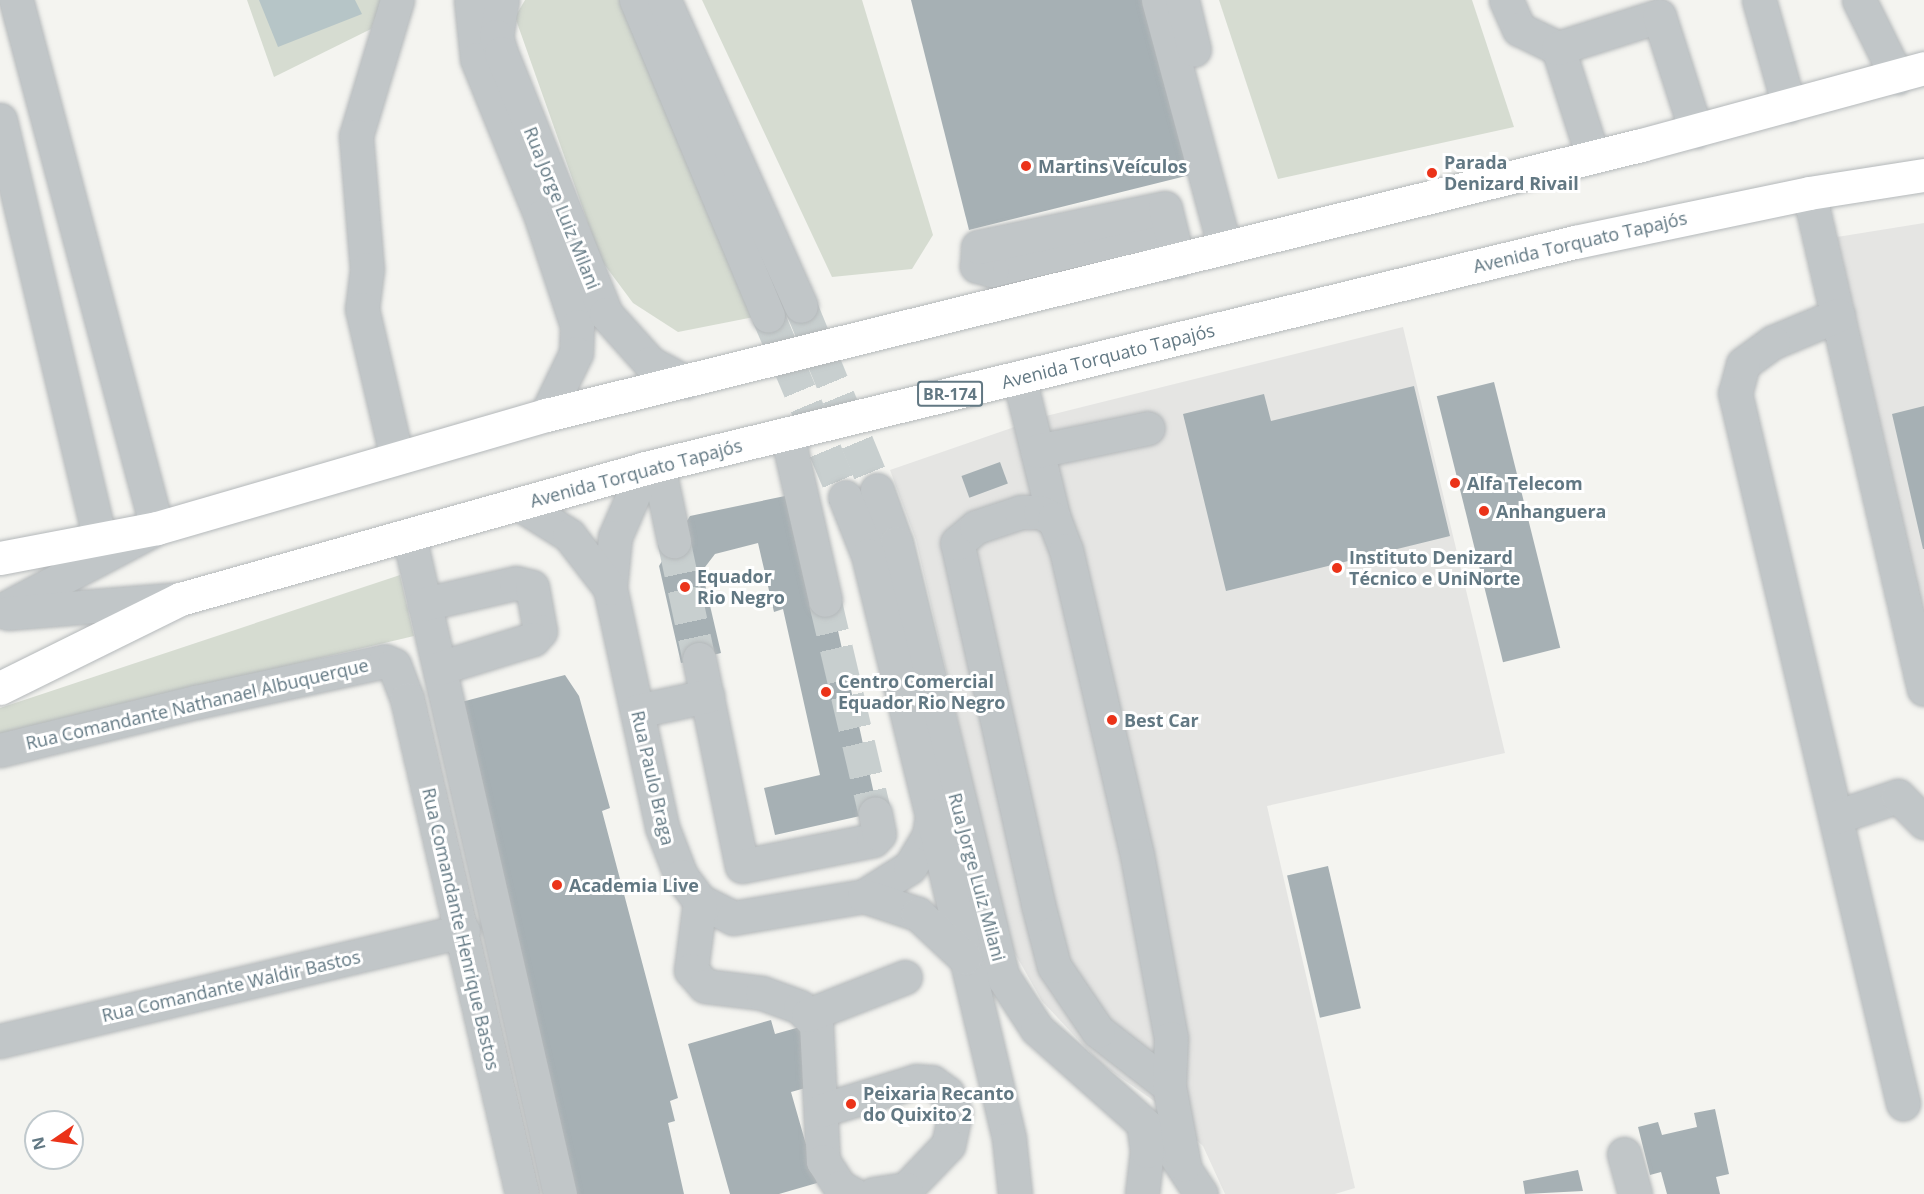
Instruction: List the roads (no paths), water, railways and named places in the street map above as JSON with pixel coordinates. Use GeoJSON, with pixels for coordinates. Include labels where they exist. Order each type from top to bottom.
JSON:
{"type":"FeatureCollection","features":[{"type":"Feature","properties":{"kind":"highway"},"geometry":{"type":"LineString","coordinates":[[0,558],[157,528],[546,416],[1593,157],[1915,73]]}},
{"type":"Feature","properties":{"kind":"highway"},"geometry":{"type":"LineString","coordinates":[[1884,180],[1924,163]]}},
{"type":"Feature","properties":{"kind":"highway","name":"Avenida Torquato Tapajós"},"geometry":{"type":"LineString","coordinates":[[0,688],[180,599],[521,505],[652,466],[1575,242],[1809,193],[1884,180],[1924,176]]}},
{"type":"Feature","properties":{"kind":"street"},"geometry":{"type":"LineString","coordinates":[[0,612],[157,528],[16,0]]}},
{"type":"Feature","properties":{"kind":"street"},"geometry":{"type":"LineString","coordinates":[[397,0],[356,136],[367,269],[362,309],[398,458]]}},
{"type":"Feature","properties":{"kind":"street"},"geometry":{"type":"LineString","coordinates":[[454,0],[477,59]]}},
{"type":"Feature","properties":{"kind":"street","name":"Rua Jorge Luiz Milani"},"geometry":{"type":"LineString","coordinates":[[471,0],[477,59],[572,301],[576,353],[546,416]]}},
{"type":"Feature","properties":{"kind":"street","name":"Rua Jorge Luiz Milani"},"geometry":{"type":"LineString","coordinates":[[501,0],[496,36],[501,53],[606,314],[650,363],[685,382]]}},
{"type":"Feature","properties":{"kind":"street"},"geometry":{"type":"LineString","coordinates":[[636,0],[768,315]]}},
{"type":"Feature","properties":{"kind":"street"},"geometry":{"type":"LineString","coordinates":[[664,0],[801,306]]}},
{"type":"Feature","properties":{"kind":"street"},"geometry":{"type":"LineString","coordinates":[[1158,0],[1234,246]]}},
{"type":"Feature","properties":{"kind":"street"},"geometry":{"type":"LineString","coordinates":[[1182,0],[1234,246]]}},
{"type":"Feature","properties":{"kind":"street"},"geometry":{"type":"LineString","coordinates":[[1506,0],[1519,29],[1558,48],[1593,157]]}},
{"type":"Feature","properties":{"kind":"street"},"geometry":{"type":"LineString","coordinates":[[1759,0],[1789,106]]}},
{"type":"Feature","properties":{"kind":"street"},"geometry":{"type":"LineString","coordinates":[[1859,0],[1915,73]]}},
{"type":"Feature","properties":{"kind":"street"},"geometry":{"type":"LineString","coordinates":[[1558,48],[1656,8],[1696,130]]}},
{"type":"Feature","properties":{"kind":"street"},"geometry":{"type":"LineString","coordinates":[[0,120],[100,540]]}},
{"type":"Feature","properties":{"kind":"street"},"geometry":{"type":"LineString","coordinates":[[1809,193],[1924,689]]}},
{"type":"Feature","properties":{"kind":"street"},"geometry":{"type":"LineString","coordinates":[[1165,208],[1170,262],[1154,231],[992,270],[977,266],[978,247],[1165,208]]}},
{"type":"Feature","properties":{"kind":"street"},"geometry":{"type":"LineString","coordinates":[[1838,315],[1773,342],[1743,364],[1736,393],[1903,1103]]}},
{"type":"Feature","properties":{"kind":"street"},"geometry":{"type":"LineString","coordinates":[[1019,377],[1053,519],[1066,550],[1137,855],[1171,1038],[1169,1086],[1184,1165]]}},
{"type":"Feature","properties":{"kind":"street"},"geometry":{"type":"LineString","coordinates":[[1037,451],[1148,429]]}},
{"type":"Feature","properties":{"kind":"street"},"geometry":{"type":"LineString","coordinates":[[786,434],[825,600]]}},
{"type":"Feature","properties":{"kind":"street"},"geometry":{"type":"LineString","coordinates":[[652,466],[674,541]]}},
{"type":"Feature","properties":{"kind":"street","name":"Rua Paulo Braga"},"geometry":{"type":"LineString","coordinates":[[652,466],[615,537],[610,588],[668,845],[700,901]]}},
{"type":"Feature","properties":{"kind":"street","name":"Rua Jorge Luiz Milani"},"geometry":{"type":"LineString","coordinates":[[877,490],[896,543],[1003,977],[1020,1007],[1068,1062],[1143,1123],[1184,1165],[1201,1194]]}},
{"type":"Feature","properties":{"kind":"street","name":"Rua Jorge Luiz Milani"},"geometry":{"type":"LineString","coordinates":[[845,497],[867,555],[933,815],[1010,1139],[1015,1194]]}},
{"type":"Feature","properties":{"kind":"street","name":"Rua Paulo Braga"},"geometry":{"type":"LineString","coordinates":[[521,505],[583,547],[610,588]]}},
{"type":"Feature","properties":{"kind":"street"},"geometry":{"type":"LineString","coordinates":[[1053,519],[1040,512],[1021,512],[976,527],[957,543],[1054,966],[1098,1030],[1169,1086]]}},
{"type":"Feature","properties":{"kind":"street"},"geometry":{"type":"LineString","coordinates":[[409,536],[560,1194]]}},
{"type":"Feature","properties":{"kind":"street"},"geometry":{"type":"LineString","coordinates":[[424,604],[516,583],[532,588],[540,631],[533,639],[440,668]]}},
{"type":"Feature","properties":{"kind":"street"},"geometry":{"type":"LineString","coordinates":[[0,612],[180,599]]}},
{"type":"Feature","properties":{"kind":"street"},"geometry":{"type":"LineString","coordinates":[[699,658],[752,917]]}},
{"type":"Feature","properties":{"kind":"street","name":"Rua Comandante Nathanael Albuquerque"},"geometry":{"type":"LineString","coordinates":[[0,750],[229,694],[385,662],[394,665]]}},
{"type":"Feature","properties":{"kind":"street","name":"Rua Comandante Henrique Bastos"},"geometry":{"type":"LineString","coordinates":[[394,665],[463,931],[522,1194]]}},
{"type":"Feature","properties":{"kind":"street"},"geometry":{"type":"LineString","coordinates":[[637,711],[707,696]]}},
{"type":"Feature","properties":{"kind":"street"},"geometry":{"type":"LineString","coordinates":[[1836,817],[1898,796],[1924,822]]}},
{"type":"Feature","properties":{"kind":"street"},"geometry":{"type":"LineString","coordinates":[[742,866],[873,840],[879,834],[874,813]]}},
{"type":"Feature","properties":{"kind":"street"},"geometry":{"type":"LineString","coordinates":[[853,1194],[840,1187],[824,1161],[822,1047],[816,1024],[808,1015],[762,993],[705,986],[691,970],[700,901],[733,918],[752,917],[864,896],[910,867],[929,835],[933,815]]}},
{"type":"Feature","properties":{"kind":"street"},"geometry":{"type":"LineString","coordinates":[[864,896],[918,914],[966,959]]}},
{"type":"Feature","properties":{"kind":"street","name":"Rua Comandante Waldir Bastos"},"geometry":{"type":"LineString","coordinates":[[0,1041],[463,931]]}},
{"type":"Feature","properties":{"kind":"street"},"geometry":{"type":"LineString","coordinates":[[808,1015],[905,977]]}},
{"type":"Feature","properties":{"kind":"street"},"geometry":{"type":"LineString","coordinates":[[822,1110],[916,1081],[932,1082],[947,1093],[955,1113],[948,1145],[906,1188],[873,1194]]}},
{"type":"Feature","properties":{"kind":"street"},"geometry":{"type":"LineString","coordinates":[[1142,1194],[1147,1151],[1143,1123]]}},
{"type":"Feature","properties":{"kind":"street"},"geometry":{"type":"LineString","coordinates":[[1624,1154],[1635,1194]]}},
{"type":"Feature","properties":{"kind":"tunnel"},"geometry":{"type":"LineString","coordinates":[[801,306],[877,490]]}},
{"type":"Feature","properties":{"kind":"tunnel"},"geometry":{"type":"LineString","coordinates":[[768,315],[845,497]]}},
{"type":"Feature","properties":{"kind":"tunnel"},"geometry":{"type":"LineString","coordinates":[[674,541],[699,659]]}},
{"type":"Feature","properties":{"kind":"tunnel"},"geometry":{"type":"LineString","coordinates":[[825,600],[875,813]]}},
{"type":"Feature","properties":{"kind":"place","name":"Martins Veículos"},"geometry":{"type":"Point","coordinates":[1026,166]}},
{"type":"Feature","properties":{"kind":"place","name":"Parada Denizard Rivail"},"geometry":{"type":"Point","coordinates":[1432,173]}},
{"type":"Feature","properties":{"kind":"place","name":"Alfa Telecom"},"geometry":{"type":"Point","coordinates":[1455,483]}},
{"type":"Feature","properties":{"kind":"place","name":"Anhanguera"},"geometry":{"type":"Point","coordinates":[1484,511]}},
{"type":"Feature","properties":{"kind":"place","name":"Instituto Denizard Técnico e UniNorte"},"geometry":{"type":"Point","coordinates":[1337,568]}},
{"type":"Feature","properties":{"kind":"place","name":"Equador Rio Negro"},"geometry":{"type":"Point","coordinates":[685,587]}},
{"type":"Feature","properties":{"kind":"place","name":"Centro Comercial Equador Rio Negro"},"geometry":{"type":"Point","coordinates":[826,692]}},
{"type":"Feature","properties":{"kind":"place","name":"Best Car"},"geometry":{"type":"Point","coordinates":[1112,720]}},
{"type":"Feature","properties":{"kind":"place","name":"Academia Live"},"geometry":{"type":"Point","coordinates":[557,885]}},
{"type":"Feature","properties":{"kind":"place","name":"Peixaria Recanto do Quixito 2"},"geometry":{"type":"Point","coordinates":[851,1104]}}]}
